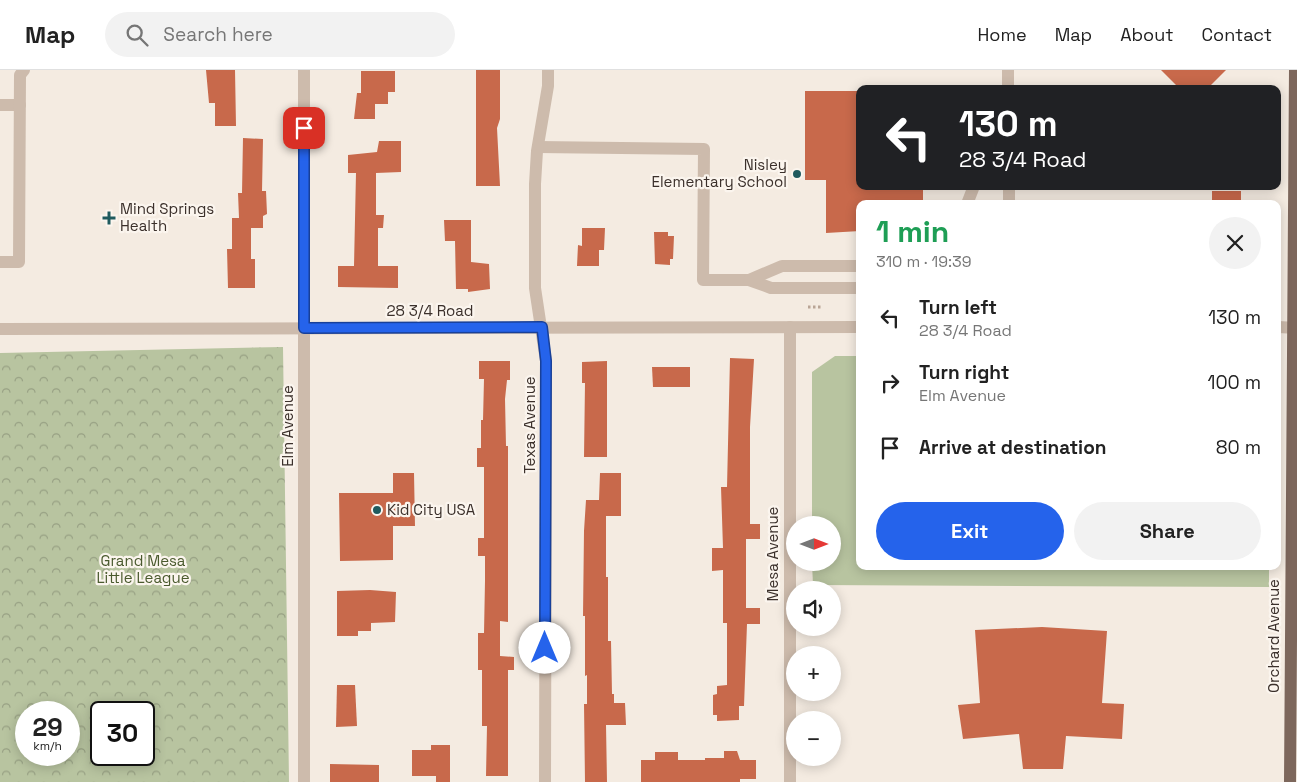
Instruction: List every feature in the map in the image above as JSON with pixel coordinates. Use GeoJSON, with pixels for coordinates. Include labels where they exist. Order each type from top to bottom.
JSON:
{"type":"FeatureCollection","features":[{"type":"Feature","properties":{"kind":"main road","name":"Orchard Avenue"},"geometry":{"type":"LineString","coordinates":[[1290,782],[1293,713],[1295,70]]}},
{"type":"Feature","properties":{"kind":"street"},"geometry":{"type":"LineString","coordinates":[[0,262],[19,262],[20,75],[24,70]]}},
{"type":"Feature","properties":{"kind":"street","name":"Elm Avenue"},"geometry":{"type":"LineString","coordinates":[[304,70],[304,782]]}},
{"type":"Feature","properties":{"kind":"street","name":"Texas Avenue"},"geometry":{"type":"LineString","coordinates":[[545,782],[546,361],[536,288],[536,184],[538,148],[548,86],[548,70]]}},
{"type":"Feature","properties":{"kind":"street"},"geometry":{"type":"LineString","coordinates":[[1008,70],[1008,85]]}},
{"type":"Feature","properties":{"kind":"street"},"geometry":{"type":"LineString","coordinates":[[0,105],[20,105]]}},
{"type":"Feature","properties":{"kind":"street"},"geometry":{"type":"LineString","coordinates":[[538,148],[704,149],[702,280],[748,280],[771,288],[856,288]]}},
{"type":"Feature","properties":{"kind":"street"},"geometry":{"type":"LineString","coordinates":[[748,280],[782,266],[856,266]]}},
{"type":"Feature","properties":{"kind":"street","name":"Mesa Avenue"},"geometry":{"type":"LineString","coordinates":[[790,326],[790,782]]}},
{"type":"Feature","properties":{"kind":"street","name":"28 3/4 Road"},"geometry":{"type":"LineString","coordinates":[[0,329],[856,327]]}},
{"type":"Feature","properties":{"kind":"street"},"geometry":{"type":"LineString","coordinates":[[1281,327],[1294,327]]}},
{"type":"Feature","properties":{"kind":"path"},"geometry":{"type":"LineString","coordinates":[[808,307],[822,307]]}},
{"type":"Feature","properties":{"kind":"green space","name":"Grand Mesa Little League"},"geometry":{"type":"Polygon","coordinates":[[[283,347],[289,782],[0,782],[0,353],[283,347]]]}},
{"type":"Feature","properties":{"kind":"green space"},"geometry":{"type":"Polygon","coordinates":[[[835,356],[856,356],[856,570],[1269,570],[1269,587],[841,585],[841,581],[813,581],[812,571],[841,571],[841,516],[812,516],[812,372],[835,356]]]}},
{"type":"Feature","properties":{"kind":"building"},"geometry":{"type":"Polygon","coordinates":[[[206,70],[235,70],[236,126],[215,126],[215,103],[209,103],[206,70]]]}},
{"type":"Feature","properties":{"kind":"building"},"geometry":{"type":"Polygon","coordinates":[[[476,70],[500,70],[500,119],[497,128],[500,186],[476,186],[476,70]]]}},
{"type":"Feature","properties":{"kind":"building"},"geometry":{"type":"Polygon","coordinates":[[[1161,70],[1226,70],[1211,85],[1176,85],[1161,70]]]}},
{"type":"Feature","properties":{"kind":"building"},"geometry":{"type":"Polygon","coordinates":[[[361,71],[395,71],[395,92],[388,92],[388,104],[375,104],[375,119],[354,119],[357,93],[361,93],[361,71]]]}},
{"type":"Feature","properties":{"kind":"building"},"geometry":{"type":"Polygon","coordinates":[[[805,91],[856,91],[856,190],[923,190],[923,200],[856,200],[856,231],[826,233],[826,180],[805,180],[805,91]]]}},
{"type":"Feature","properties":{"kind":"building"},"geometry":{"type":"Polygon","coordinates":[[[243,138],[263,139],[262,191],[266,191],[267,214],[263,216],[263,228],[251,228],[251,259],[255,259],[255,288],[228,288],[227,249],[232,249],[232,218],[239,218],[238,193],[242,193],[243,138]]]}},
{"type":"Feature","properties":{"kind":"building"},"geometry":{"type":"Polygon","coordinates":[[[379,141],[401,141],[401,172],[376,173],[376,215],[384,215],[383,228],[378,228],[378,266],[398,266],[398,288],[338,287],[338,266],[354,266],[356,173],[348,173],[348,155],[377,152],[379,141]]]}},
{"type":"Feature","properties":{"kind":"building"},"geometry":{"type":"Polygon","coordinates":[[[1212,191],[1241,191],[1241,200],[1212,200],[1212,191]]]}},
{"type":"Feature","properties":{"kind":"building"},"geometry":{"type":"Polygon","coordinates":[[[444,220],[471,220],[471,262],[489,264],[490,289],[468,292],[468,289],[456,289],[455,241],[445,241],[444,220]]]}},
{"type":"Feature","properties":{"kind":"building"},"geometry":{"type":"Polygon","coordinates":[[[582,228],[605,228],[604,250],[599,250],[599,266],[577,266],[578,245],[582,246],[582,228]]]}},
{"type":"Feature","properties":{"kind":"building"},"geometry":{"type":"Polygon","coordinates":[[[654,232],[668,232],[668,236],[674,236],[673,259],[670,259],[670,265],[655,264],[654,232]]]}},
{"type":"Feature","properties":{"kind":"building"},"geometry":{"type":"Polygon","coordinates":[[[730,358],[754,359],[750,427],[750,524],[760,524],[760,539],[746,539],[746,608],[760,608],[760,624],[747,624],[744,706],[739,706],[739,720],[717,721],[717,715],[713,715],[713,695],[717,694],[717,686],[727,685],[727,623],[723,623],[723,570],[712,571],[712,548],[723,548],[721,487],[727,487],[730,358]]]}},
{"type":"Feature","properties":{"kind":"building"},"geometry":{"type":"Polygon","coordinates":[[[479,361],[510,361],[510,380],[507,380],[505,399],[506,446],[508,446],[508,622],[500,621],[500,656],[514,657],[514,670],[508,670],[508,776],[486,776],[487,726],[482,726],[482,670],[478,670],[478,633],[484,633],[485,581],[485,556],[478,556],[478,538],[484,538],[484,467],[477,467],[477,448],[481,448],[484,379],[479,379],[479,361]]]}},
{"type":"Feature","properties":{"kind":"building"},"geometry":{"type":"Polygon","coordinates":[[[607,361],[607,457],[584,457],[585,383],[582,383],[582,362],[607,361]]]}},
{"type":"Feature","properties":{"kind":"building"},"geometry":{"type":"Polygon","coordinates":[[[652,367],[690,367],[690,387],[653,387],[652,367]]]}},
{"type":"Feature","properties":{"kind":"building","name":"Kid City USA"},"geometry":{"type":"Polygon","coordinates":[[[393,473],[414,473],[415,526],[393,526],[393,560],[340,561],[339,493],[393,493],[393,473]]]}},
{"type":"Feature","properties":{"kind":"building"},"geometry":{"type":"Polygon","coordinates":[[[600,473],[621,473],[621,516],[606,516],[606,577],[608,577],[608,641],[611,641],[612,694],[614,694],[614,703],[625,703],[626,725],[606,725],[607,782],[585,782],[584,704],[587,704],[587,675],[585,676],[585,616],[583,616],[584,531],[586,500],[599,500],[600,473]]]}},
{"type":"Feature","properties":{"kind":"building"},"geometry":{"type":"Polygon","coordinates":[[[370,590],[396,592],[395,622],[371,623],[371,631],[358,631],[358,636],[337,636],[337,591],[370,590]]]}},
{"type":"Feature","properties":{"kind":"building"},"geometry":{"type":"Polygon","coordinates":[[[1042,627],[1107,631],[1102,703],[1124,704],[1122,739],[1066,736],[1063,769],[1023,769],[1019,734],[963,739],[958,705],[980,703],[975,630],[1042,627]]]}},
{"type":"Feature","properties":{"kind":"building"},"geometry":{"type":"Polygon","coordinates":[[[337,685],[355,685],[357,726],[336,727],[337,685]]]}},
{"type":"Feature","properties":{"kind":"building"},"geometry":{"type":"Polygon","coordinates":[[[431,745],[450,745],[450,782],[436,782],[436,776],[412,776],[412,750],[431,750],[431,745]]]}},
{"type":"Feature","properties":{"kind":"building"},"geometry":{"type":"Polygon","coordinates":[[[724,751],[737,751],[740,760],[756,760],[756,779],[740,779],[740,782],[641,782],[641,760],[655,760],[655,752],[678,752],[678,760],[705,760],[705,758],[724,758],[724,751]]]}},
{"type":"Feature","properties":{"kind":"building"},"geometry":{"type":"Polygon","coordinates":[[[330,764],[379,765],[379,782],[330,782],[330,764]]]}},
{"type":"Feature","properties":{"kind":"place","name":"Nisley Elementary School"},"geometry":{"type":"Point","coordinates":[797,174]}},
{"type":"Feature","properties":{"kind":"place","name":"Mind Springs Health"},"geometry":{"type":"Point","coordinates":[109,218]}},
{"type":"Feature","properties":{"kind":"place","name":"Kid City USA"},"geometry":{"type":"Point","coordinates":[377,510]}},
{"type":"Feature","properties":{"kind":"route"},"geometry":{"type":"LineString","coordinates":[[304,128],[304,328],[542,327],[546,361],[545,648]]}}]}
